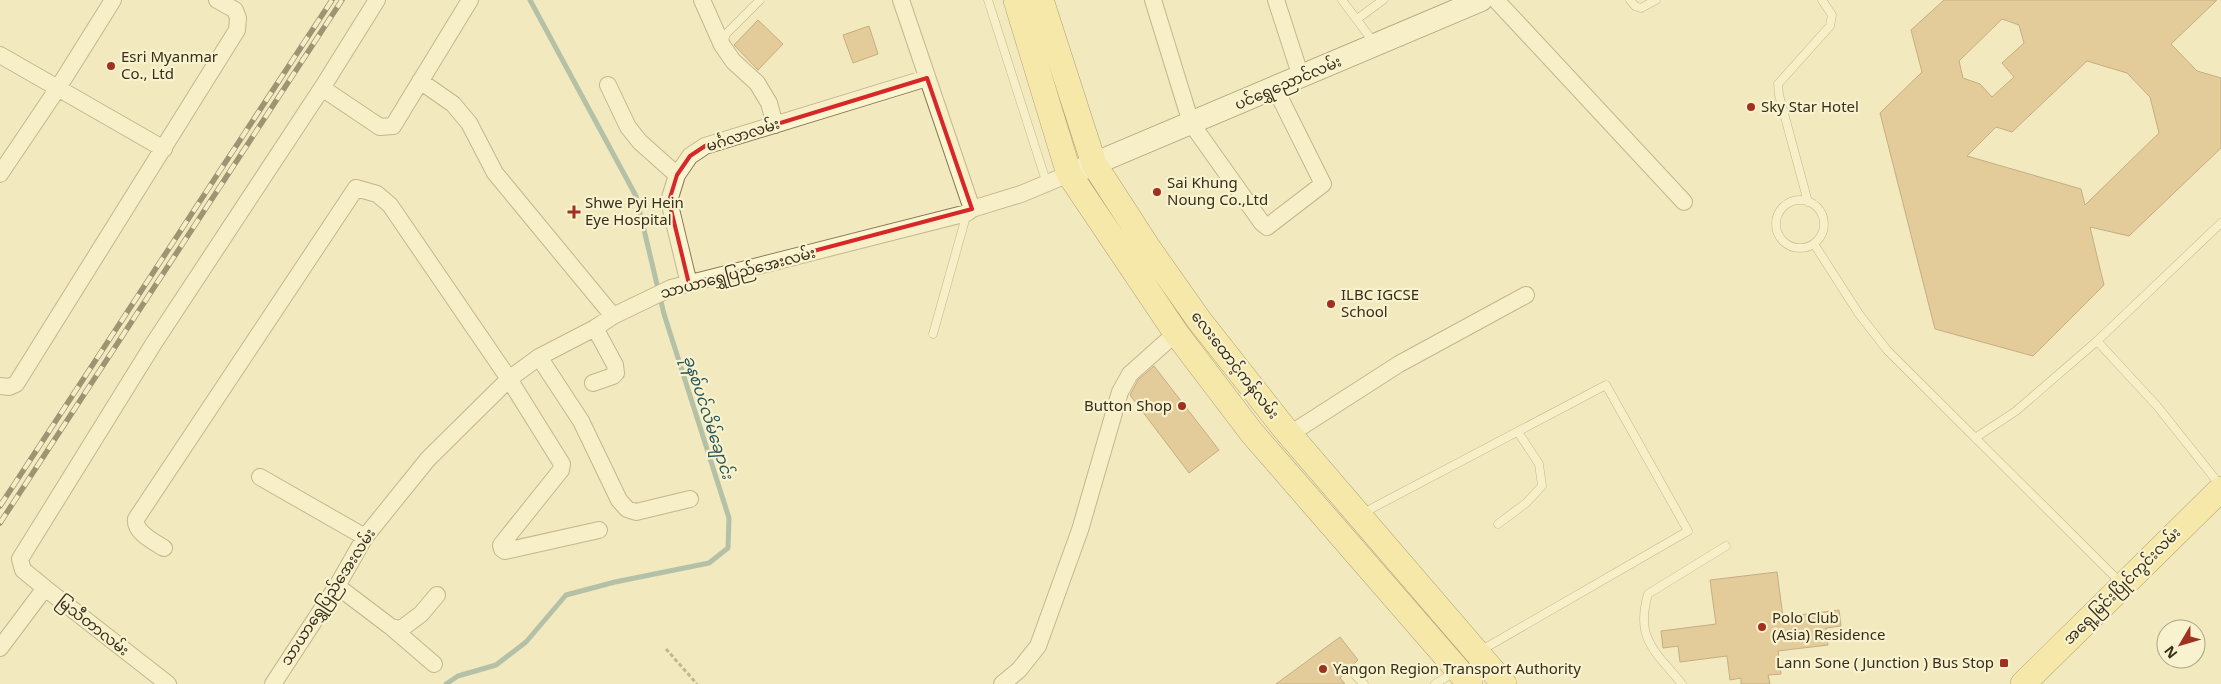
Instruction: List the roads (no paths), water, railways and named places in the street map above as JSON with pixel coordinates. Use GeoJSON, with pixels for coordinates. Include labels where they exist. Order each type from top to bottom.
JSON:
{"type":"FeatureCollection","features":[{"type":"Feature","properties":{"kind":"main road","name":"လေးထောင့်ကန်လမ်း"},"geometry":{"type":"LineString","coordinates":[[1016,0],[1069,174],[1176,333],[1263,446],[1480,671]]}},
{"type":"Feature","properties":{"kind":"main road","name":"လေးထောင့်ကန်လမ်း"},"geometry":{"type":"LineString","coordinates":[[1042,0],[1094,164],[1149,249],[1199,320],[1287,431],[1359,515],[1480,671]]}},
{"type":"Feature","properties":{"kind":"main road"},"geometry":{"type":"LineString","coordinates":[[1263,446],[1287,431]]}},
{"type":"Feature","properties":{"kind":"main road","name":"အရှေ့မြင်းပြိုင်ကွင်းလမ်း"},"geometry":{"type":"LineString","coordinates":[[2023,684],[2221,488]]}},
{"type":"Feature","properties":{"kind":"street"},"geometry":{"type":"LineString","coordinates":[[0,174],[58,88],[113,0]]}},
{"type":"Feature","properties":{"kind":"street"},"geometry":{"type":"LineString","coordinates":[[0,386],[9,387],[16,384],[237,30],[238,18],[235,10],[216,0]]}},
{"type":"Feature","properties":{"kind":"street"},"geometry":{"type":"LineString","coordinates":[[376,0],[322,88],[386,128],[393,126],[470,0]]}},
{"type":"Feature","properties":{"kind":"street"},"geometry":{"type":"LineString","coordinates":[[702,0],[722,45],[733,61],[757,83],[769,104],[775,125]]}},
{"type":"Feature","properties":{"kind":"street"},"geometry":{"type":"LineString","coordinates":[[901,0],[969,211]]}},
{"type":"Feature","properties":{"kind":"street"},"geometry":{"type":"LineString","coordinates":[[1153,0],[1191,123],[1262,223],[1267,227],[1323,184],[1275,88]]}},
{"type":"Feature","properties":{"kind":"street"},"geometry":{"type":"LineString","coordinates":[[1276,0],[1301,77]]}},
{"type":"Feature","properties":{"kind":"street","name":"ပင်ရွှေညောင်လမ်း"},"geometry":{"type":"LineString","coordinates":[[1094,164],[1481,0]]}},
{"type":"Feature","properties":{"kind":"street"},"geometry":{"type":"LineString","coordinates":[[1496,0],[1684,202]]}},
{"type":"Feature","properties":{"kind":"street"},"geometry":{"type":"LineString","coordinates":[[0,55],[164,149]]}},
{"type":"Feature","properties":{"kind":"street","name":"မင်္ဂလာလမ်း"},"geometry":{"type":"LineString","coordinates":[[689,284],[669,201],[677,175],[690,156],[704,146],[927,78]]}},
{"type":"Feature","properties":{"kind":"street"},"geometry":{"type":"LineString","coordinates":[[420,81],[452,104],[469,123],[495,173],[614,316]]}},
{"type":"Feature","properties":{"kind":"street"},"geometry":{"type":"LineString","coordinates":[[608,85],[628,128],[640,142],[677,175]]}},
{"type":"Feature","properties":{"kind":"street","name":"မြသီတာလမ်း"},"geometry":{"type":"LineString","coordinates":[[168,684],[45,588],[20,565],[20,560],[154,343],[322,88]]}},
{"type":"Feature","properties":{"kind":"street","name":"သာယာရွှေပြည်အေးလမ်း"},"geometry":{"type":"LineString","coordinates":[[273,684],[337,586],[364,537],[428,459],[509,379],[539,357],[614,316],[671,288],[969,211],[1047,184],[1094,164]]}},
{"type":"Feature","properties":{"kind":"street"},"geometry":{"type":"LineString","coordinates":[[164,548],[145,536],[136,526],[136,519],[356,188],[377,194],[390,205],[509,379],[559,459],[561,470],[502,545],[502,549],[505,551],[598,530]]}},
{"type":"Feature","properties":{"kind":"street"},"geometry":{"type":"LineString","coordinates":[[1287,431],[1399,364],[1526,295]]}},
{"type":"Feature","properties":{"kind":"street"},"geometry":{"type":"LineString","coordinates":[[593,383],[613,376],[616,373],[615,365],[595,328]]}},
{"type":"Feature","properties":{"kind":"street"},"geometry":{"type":"LineString","coordinates":[[1002,684],[1019,670],[1038,646],[1080,530],[1120,392],[1130,374],[1176,333]]}},
{"type":"Feature","properties":{"kind":"street"},"geometry":{"type":"LineString","coordinates":[[539,357],[581,421],[619,500],[627,509],[636,512],[690,499]]}},
{"type":"Feature","properties":{"kind":"street"},"geometry":{"type":"LineString","coordinates":[[260,476],[364,537]]}},
{"type":"Feature","properties":{"kind":"street"},"geometry":{"type":"LineString","coordinates":[[337,586],[391,627],[434,664]]}},
{"type":"Feature","properties":{"kind":"street"},"geometry":{"type":"LineString","coordinates":[[0,648],[45,588]]}},
{"type":"Feature","properties":{"kind":"street"},"geometry":{"type":"LineString","coordinates":[[391,627],[401,629],[421,614],[437,595]]}},
{"type":"Feature","properties":{"kind":"lane"},"geometry":{"type":"LineString","coordinates":[[722,45],[726,34],[760,0]]}},
{"type":"Feature","properties":{"kind":"lane"},"geometry":{"type":"LineString","coordinates":[[988,0],[1047,184]]}},
{"type":"Feature","properties":{"kind":"lane"},"geometry":{"type":"LineString","coordinates":[[1342,0],[1376,45]]}},
{"type":"Feature","properties":{"kind":"lane"},"geometry":{"type":"LineString","coordinates":[[1357,20],[1383,0]]}},
{"type":"Feature","properties":{"kind":"lane"},"geometry":{"type":"LineString","coordinates":[[1630,0],[1635,6],[1641,8],[1656,0]]}},
{"type":"Feature","properties":{"kind":"lane"},"geometry":{"type":"LineString","coordinates":[[1808,202],[1779,95],[1778,84],[1830,26],[1832,15],[1822,0]]}},
{"type":"Feature","properties":{"kind":"lane"},"geometry":{"type":"LineString","coordinates":[[1793,201],[1808,202],[1814,205],[1823,217],[1823,232],[1814,244],[1800,248],[1793,247],[1786,243],[1778,231],[1778,216],[1781,210],[1793,201]]}},
{"type":"Feature","properties":{"kind":"lane"},"geometry":{"type":"LineString","coordinates":[[933,334],[969,211]]}},
{"type":"Feature","properties":{"kind":"lane"},"geometry":{"type":"LineString","coordinates":[[1975,438],[2016,411],[2097,341],[2221,223]]}},
{"type":"Feature","properties":{"kind":"lane"},"geometry":{"type":"LineString","coordinates":[[1814,244],[1859,314],[1887,350],[2123,585]]}},
{"type":"Feature","properties":{"kind":"lane"},"geometry":{"type":"LineString","coordinates":[[2097,341],[2156,406],[2221,488]]}},
{"type":"Feature","properties":{"kind":"lane"},"geometry":{"type":"LineString","coordinates":[[1359,515],[1606,385],[1688,531],[1480,671],[1435,684]]}},
{"type":"Feature","properties":{"kind":"lane"},"geometry":{"type":"LineString","coordinates":[[1498,524],[1526,503],[1542,486],[1539,464],[1518,432]]}},
{"type":"Feature","properties":{"kind":"lane"},"geometry":{"type":"LineString","coordinates":[[1682,684],[1648,642],[1644,630],[1643,613],[1648,594],[1726,546]]}},
{"type":"Feature","properties":{"kind":"lane"},"geometry":{"type":"LineString","coordinates":[[1356,676],[1364,684]]}},
{"type":"Feature","properties":{"kind":"waterway","name":"ခုနစ်ပင်လိမ်ချောင်း"},"geometry":{"type":"LineString","coordinates":[[446,684],[458,676],[496,665],[526,642],[566,595],[615,582],[709,563],[728,548],[729,518],[664,314],[636,196],[530,0]]}},
{"type":"Feature","properties":{"kind":"railway"},"geometry":{"type":"LineString","coordinates":[[0,506],[332,0]]}},
{"type":"Feature","properties":{"kind":"railway"},"geometry":{"type":"LineString","coordinates":[[0,523],[342,0]]}},
{"type":"Feature","properties":{"kind":"place","name":"Esri Myanmar Co., Ltd"},"geometry":{"type":"Point","coordinates":[111,66]}},
{"type":"Feature","properties":{"kind":"place","name":"Sky Star Hotel"},"geometry":{"type":"Point","coordinates":[1751,107]}},
{"type":"Feature","properties":{"kind":"place","name":"Sai Khung Noung Co.,Ltd"},"geometry":{"type":"Point","coordinates":[1157,192]}},
{"type":"Feature","properties":{"kind":"place","name":"Shwe Pyi Hein Eye Hospital"},"geometry":{"type":"Point","coordinates":[574,212]}},
{"type":"Feature","properties":{"kind":"place","name":"ILBC IGCSE School"},"geometry":{"type":"Point","coordinates":[1331,304]}},
{"type":"Feature","properties":{"kind":"place","name":"Button Shop"},"geometry":{"type":"Point","coordinates":[1182,406]}},
{"type":"Feature","properties":{"kind":"place","name":"Polo Club (Asia) Residence"},"geometry":{"type":"Point","coordinates":[1762,627]}},
{"type":"Feature","properties":{"kind":"place","name":"Lann Sone ( Junction ) Bus Stop"},"geometry":{"type":"Point","coordinates":[2004,663]}},
{"type":"Feature","properties":{"kind":"place","name":"Yangon Region Transport Authority"},"geometry":{"type":"Point","coordinates":[1323,669]}}]}
